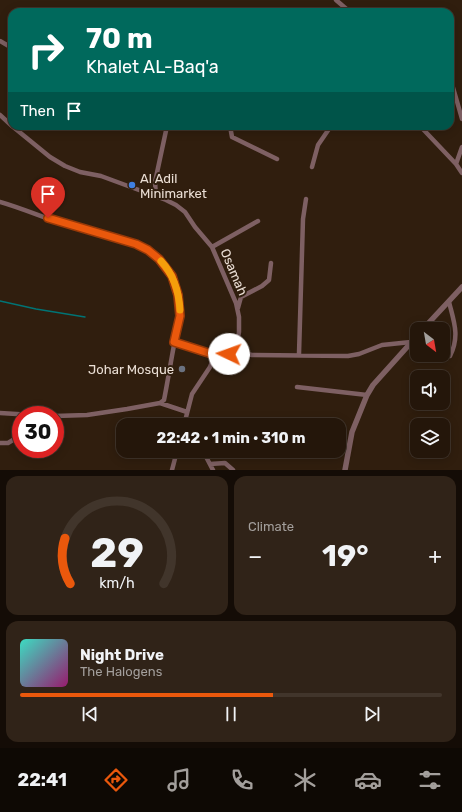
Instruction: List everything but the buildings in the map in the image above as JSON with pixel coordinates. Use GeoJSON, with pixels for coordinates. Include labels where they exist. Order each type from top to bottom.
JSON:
{"type":"FeatureCollection","features":[{"type":"Feature","properties":{"kind":"street"},"geometry":{"type":"LineString","coordinates":[[336,0],[345,8]]}},
{"type":"Feature","properties":{"kind":"street"},"geometry":{"type":"LineString","coordinates":[[454,91],[462,119]]}},
{"type":"Feature","properties":{"kind":"street","name":"Osamah"},"geometry":{"type":"LineString","coordinates":[[0,115],[8,122]]}},
{"type":"Feature","properties":{"kind":"street","name":"Osamah"},"geometry":{"type":"LineString","coordinates":[[17,130],[45,153],[65,166],[80,172],[101,176],[156,196],[181,208],[212,248],[237,309],[239,332],[237,345],[234,351]]}},
{"type":"Feature","properties":{"kind":"street"},"geometry":{"type":"LineString","coordinates":[[156,196],[155,182],[166,130]]}},
{"type":"Feature","properties":{"kind":"street"},"geometry":{"type":"LineString","coordinates":[[231,130],[232,138],[277,159]]}},
{"type":"Feature","properties":{"kind":"street"},"geometry":{"type":"LineString","coordinates":[[312,167],[318,144],[328,130]]}},
{"type":"Feature","properties":{"kind":"street"},"geometry":{"type":"LineString","coordinates":[[424,130],[456,164],[462,173]]}},
{"type":"Feature","properties":{"kind":"street"},"geometry":{"type":"LineString","coordinates":[[456,164],[462,147]]}},
{"type":"Feature","properties":{"kind":"street"},"geometry":{"type":"LineString","coordinates":[[299,354],[303,219],[306,199]]}},
{"type":"Feature","properties":{"kind":"street"},"geometry":{"type":"LineString","coordinates":[[0,202],[63,224],[136,244],[154,255],[164,264],[172,276],[178,295],[180,316],[164,400],[160,403]]}},
{"type":"Feature","properties":{"kind":"street"},"geometry":{"type":"LineString","coordinates":[[212,248],[258,221]]}},
{"type":"Feature","properties":{"kind":"street"},"geometry":{"type":"LineString","coordinates":[[237,309],[241,297],[262,286],[269,280],[272,263]]}},
{"type":"Feature","properties":{"kind":"street"},"geometry":{"type":"LineString","coordinates":[[430,322],[462,287]]}},
{"type":"Feature","properties":{"kind":"street"},"geometry":{"type":"LineString","coordinates":[[449,302],[456,330],[455,347],[450,356]]}},
{"type":"Feature","properties":{"kind":"street"},"geometry":{"type":"LineString","coordinates":[[174,342],[218,356],[227,355],[234,351],[252,355],[299,354],[348,356],[382,345],[410,342]]}},
{"type":"Feature","properties":{"kind":"street"},"geometry":{"type":"LineString","coordinates":[[346,470],[352,432],[367,394],[373,385],[410,343]]}},
{"type":"Feature","properties":{"kind":"street"},"geometry":{"type":"LineString","coordinates":[[186,418],[192,394],[213,360],[218,356]]}},
{"type":"Feature","properties":{"kind":"street"},"geometry":{"type":"LineString","coordinates":[[297,387],[367,394]]}},
{"type":"Feature","properties":{"kind":"street"},"geometry":{"type":"LineString","coordinates":[[64,416],[87,415],[160,403],[187,412]]}},
{"type":"Feature","properties":{"kind":"street"},"geometry":{"type":"LineString","coordinates":[[0,413],[12,414]]}},
{"type":"Feature","properties":{"kind":"street"},"geometry":{"type":"LineString","coordinates":[[0,443],[8,443],[12,441]]}},
{"type":"Feature","properties":{"kind":"street"},"geometry":{"type":"LineString","coordinates":[[172,470],[175,458]]}},
{"type":"Feature","properties":{"kind":"street"},"geometry":{"type":"LineString","coordinates":[[207,458],[213,470]]}},
{"type":"Feature","properties":{"kind":"street"},"geometry":{"type":"LineString","coordinates":[[210,464],[225,463],[233,470]]}},
{"type":"Feature","properties":{"kind":"waterway"},"geometry":{"type":"LineString","coordinates":[[0,301],[36,309],[85,317]]}},
{"type":"Feature","properties":{"kind":"slow traffic"},"geometry":{"type":"LineString","coordinates":[[161,261],[172,276],[177,289],[180,310]]}},
{"type":"Feature","properties":{"kind":"place","name":"Al Adil Minimarket"},"geometry":{"type":"Point","coordinates":[132,185]}},
{"type":"Feature","properties":{"kind":"place","name":"Johar Mosque"},"geometry":{"type":"Point","coordinates":[182,369]}},
{"type":"Feature","properties":{"kind":"route"},"geometry":{"type":"LineString","coordinates":[[48,218],[63,224],[136,244],[154,255],[164,264],[172,276],[180,302],[179,323],[174,342],[218,356],[229,354]]}}]}
